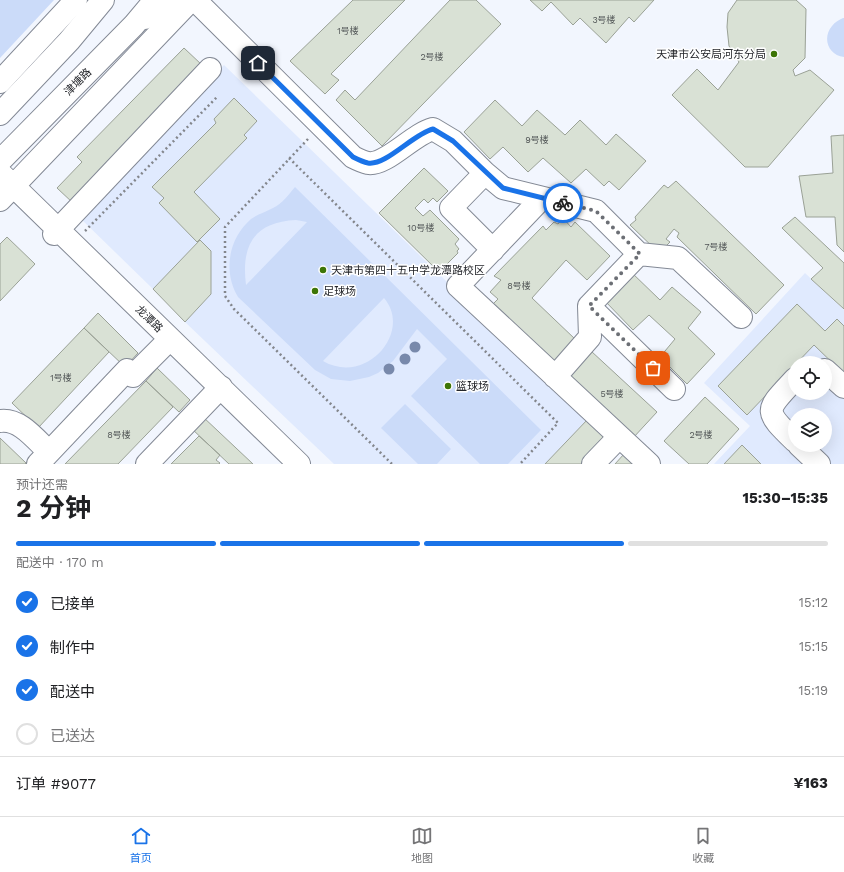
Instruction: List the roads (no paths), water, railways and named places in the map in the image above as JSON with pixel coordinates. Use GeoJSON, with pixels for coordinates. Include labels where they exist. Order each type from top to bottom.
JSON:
{"type":"FeatureCollection","features":[{"type":"Feature","properties":{"kind":"street"},"geometry":{"type":"LineString","coordinates":[[0,82],[76,0]]}},
{"type":"Feature","properties":{"kind":"street"},"geometry":{"type":"LineString","coordinates":[[0,114],[69,40],[103,0]]}},
{"type":"Feature","properties":{"kind":"street","name":"津塘路"},"geometry":{"type":"LineString","coordinates":[[0,161],[134,25],[155,0]]}},
{"type":"Feature","properties":{"kind":"street"},"geometry":{"type":"LineString","coordinates":[[134,25],[173,0]]}},
{"type":"Feature","properties":{"kind":"street"},"geometry":{"type":"LineString","coordinates":[[4,187],[191,0]]}},
{"type":"Feature","properties":{"kind":"street"},"geometry":{"type":"LineString","coordinates":[[195,0],[353,157],[368,163],[379,162],[423,131],[433,129],[453,141],[485,173],[503,188],[596,211],[640,254],[678,258],[741,317]]}},
{"type":"Feature","properties":{"kind":"street"},"geometry":{"type":"LineString","coordinates":[[61,236],[210,69]]}},
{"type":"Feature","properties":{"kind":"street"},"geometry":{"type":"LineString","coordinates":[[485,173],[451,208],[493,250]]}},
{"type":"Feature","properties":{"kind":"street","name":"龙潭路"},"geometry":{"type":"LineString","coordinates":[[4,187],[61,236],[299,464]]}},
{"type":"Feature","properties":{"kind":"street"},"geometry":{"type":"LineString","coordinates":[[542,198],[458,286],[649,464]]}},
{"type":"Feature","properties":{"kind":"street"},"geometry":{"type":"LineString","coordinates":[[555,377],[590,337],[589,306],[640,254]]}},
{"type":"Feature","properties":{"kind":"street"},"geometry":{"type":"LineString","coordinates":[[589,306],[674,389]]}},
{"type":"Feature","properties":{"kind":"street"},"geometry":{"type":"LineString","coordinates":[[0,421],[12,421],[20,425],[43,458],[127,370],[133,376],[169,341]]}},
{"type":"Feature","properties":{"kind":"street"},"geometry":{"type":"LineString","coordinates":[[832,376],[844,387]]}},
{"type":"Feature","properties":{"kind":"street"},"geometry":{"type":"LineString","coordinates":[[788,386],[775,400],[771,407],[770,414],[774,422],[788,435]]}},
{"type":"Feature","properties":{"kind":"street"},"geometry":{"type":"LineString","coordinates":[[147,464],[219,389]]}},
{"type":"Feature","properties":{"kind":"street","name":"龙潭路"},"geometry":{"type":"LineString","coordinates":[[219,389],[290,464]]}},
{"type":"Feature","properties":{"kind":"street"},"geometry":{"type":"LineString","coordinates":[[593,464],[619,437]]}},
{"type":"Feature","properties":{"kind":"street"},"geometry":{"type":"LineString","coordinates":[[806,452],[819,464]]}},
{"type":"Feature","properties":{"kind":"place","name":"天津市公安局河东分局"},"geometry":{"type":"Point","coordinates":[774,54]}},
{"type":"Feature","properties":{"kind":"place","name":"天津市第四十五中学龙潭路校区"},"geometry":{"type":"Point","coordinates":[323,270]}},
{"type":"Feature","properties":{"kind":"place","name":"足球场"},"geometry":{"type":"Point","coordinates":[315,291]}},
{"type":"Feature","properties":{"kind":"place","name":"篮球场"},"geometry":{"type":"Point","coordinates":[448,386]}}]}
